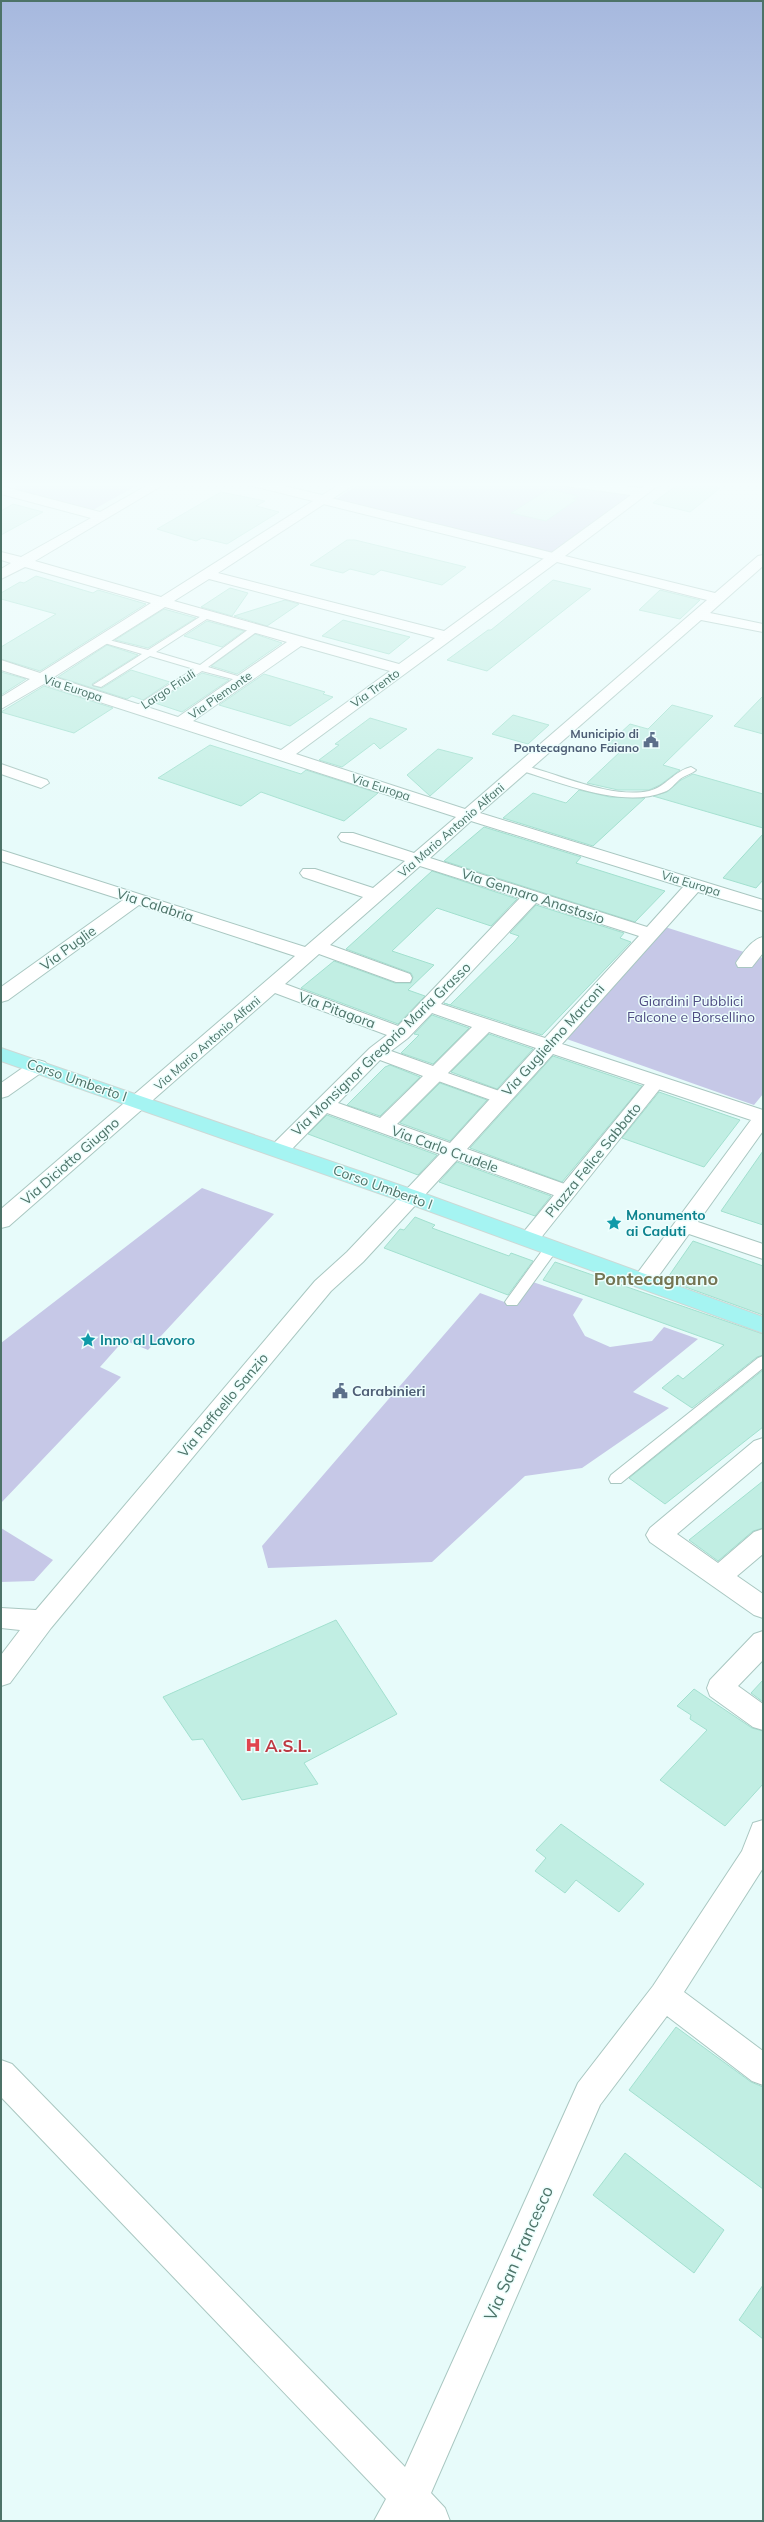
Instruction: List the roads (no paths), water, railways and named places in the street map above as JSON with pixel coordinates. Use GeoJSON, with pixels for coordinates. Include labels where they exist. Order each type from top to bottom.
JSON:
{"type":"FeatureCollection","features":[{"type":"Feature","properties":{"kind":"main road","name":"Corso Umberto I"},"geometry":{"type":"LineString","coordinates":[[1,1054],[140,1101],[412,1197],[644,1280],[763,1325]]}},
{"type":"Feature","properties":{"kind":"street"},"geometry":{"type":"LineString","coordinates":[[155,600],[400,669]]}},
{"type":"Feature","properties":{"kind":"street"},"geometry":{"type":"LineString","coordinates":[[1,704],[43,679],[167,600]]}},
{"type":"Feature","properties":{"kind":"street"},"geometry":{"type":"LineString","coordinates":[[306,600],[446,636]]}},
{"type":"Feature","properties":{"kind":"street","name":"Via Trento"},"geometry":{"type":"LineString","coordinates":[[283,756],[495,600]]}},
{"type":"Feature","properties":{"kind":"street","name":"Via Mario Antonio Alfani"},"geometry":{"type":"LineString","coordinates":[[140,1101],[715,600]]}},
{"type":"Feature","properties":{"kind":"street"},"geometry":{"type":"LineString","coordinates":[[698,614],[763,628]]}},
{"type":"Feature","properties":{"kind":"street","name":"Via Piemonte"},"geometry":{"type":"LineString","coordinates":[[180,723],[299,640]]}},
{"type":"Feature","properties":{"kind":"street","name":"Via Europa"},"geometry":{"type":"LineString","coordinates":[[1,665],[468,815],[763,906]]}},
{"type":"Feature","properties":{"kind":"street"},"geometry":{"type":"LineString","coordinates":[[1,769],[41,783]]}},
{"type":"Feature","properties":{"kind":"street","name":"Via Gennaro Anastasio"},"geometry":{"type":"LineString","coordinates":[[347,837],[649,933]]}},
{"type":"Feature","properties":{"kind":"street","name":"Via Calabria"},"geometry":{"type":"LineString","coordinates":[[1,855],[135,900],[313,950],[403,978]]}},
{"type":"Feature","properties":{"kind":"street"},"geometry":{"type":"LineString","coordinates":[[309,872],[376,895]]}},
{"type":"Feature","properties":{"kind":"street","name":"Via Guglielmo Marconi"},"geometry":{"type":"LineString","coordinates":[[412,1197],[649,933],[695,885]]}},
{"type":"Feature","properties":{"kind":"street","name":"Via Monsignor Gregorio Maria Grasso"},"geometry":{"type":"LineString","coordinates":[[279,1150],[377,1052],[401,1034],[429,1006],[532,896]]}},
{"type":"Feature","properties":{"kind":"street","name":"Via Puglie"},"geometry":{"type":"LineString","coordinates":[[1,996],[135,900]]}},
{"type":"Feature","properties":{"kind":"street"},"geometry":{"type":"LineString","coordinates":[[744,963],[763,942]]}},
{"type":"Feature","properties":{"kind":"street","name":"Via Pitagora"},"geometry":{"type":"LineString","coordinates":[[272,986],[401,1034]]}},
{"type":"Feature","properties":{"kind":"street"},"geometry":{"type":"LineString","coordinates":[[429,1006],[763,1117],[644,1280]]}},
{"type":"Feature","properties":{"kind":"street"},"geometry":{"type":"LineString","coordinates":[[383,1127],[485,1025]]}},
{"type":"Feature","properties":{"kind":"street"},"geometry":{"type":"LineString","coordinates":[[377,1052],[502,1098]]}},
{"type":"Feature","properties":{"kind":"street"},"geometry":{"type":"LineString","coordinates":[[1,1092],[38,1066]]}},
{"type":"Feature","properties":{"kind":"street","name":"Piazza Felice Sabbato"},"geometry":{"type":"LineString","coordinates":[[529,1239],[656,1082]]}},
{"type":"Feature","properties":{"kind":"street","name":"Via Diciotto Giugno"},"geometry":{"type":"LineString","coordinates":[[1,1221],[140,1101]]}},
{"type":"Feature","properties":{"kind":"street","name":"Via Carlo Crudele"},"geometry":{"type":"LineString","coordinates":[[324,1105],[566,1192]]}},
{"type":"Feature","properties":{"kind":"street","name":"Via Raffaello Sanzio"},"geometry":{"type":"LineString","coordinates":[[1,1675],[42,1621],[323,1286],[355,1257],[412,1197]]}},
{"type":"Feature","properties":{"kind":"street"},"geometry":{"type":"LineString","coordinates":[[684,1226],[763,1252]]}},
{"type":"Feature","properties":{"kind":"street"},"geometry":{"type":"LineString","coordinates":[[763,1448],[659,1535],[763,1608]]}},
{"type":"Feature","properties":{"kind":"street"},"geometry":{"type":"LineString","coordinates":[[719,1577],[763,1539]]}},
{"type":"Feature","properties":{"kind":"street"},"geometry":{"type":"LineString","coordinates":[[1,1618],[42,1621]]}},
{"type":"Feature","properties":{"kind":"street"},"geometry":{"type":"LineString","coordinates":[[763,1642],[720,1688],[763,1719]]}},
{"type":"Feature","properties":{"kind":"street","name":"Via San Francesco"},"geometry":{"type":"LineString","coordinates":[[411,2513],[589,2094],[664,1996],[760,1851]]}},
{"type":"Feature","properties":{"kind":"street"},"geometry":{"type":"LineString","coordinates":[[664,1996],[763,2070]]}},
{"type":"Feature","properties":{"kind":"street"},"geometry":{"type":"LineString","coordinates":[[1,2075],[411,2513]]}},
{"type":"Feature","properties":{"kind":"lane"},"geometry":{"type":"LineString","coordinates":[[98,685],[209,616]]}},
{"type":"Feature","properties":{"kind":"lane","name":"Largo Friuli"},"geometry":{"type":"LineString","coordinates":[[137,709],[200,669],[225,649],[256,628]]}},
{"type":"Feature","properties":{"kind":"lane","name":"Largo Friuli"},"geometry":{"type":"LineString","coordinates":[[104,640],[242,680]]}},
{"type":"Feature","properties":{"kind":"lane"},"geometry":{"type":"LineString","coordinates":[[522,768],[607,791],[634,795],[662,790],[678,773],[691,770]]}},
{"type":"Feature","properties":{"kind":"lane"},"geometry":{"type":"LineString","coordinates":[[512,1302],[552,1247]]}},
{"type":"Feature","properties":{"kind":"lane"},"geometry":{"type":"LineString","coordinates":[[616,1479],[763,1361]]}},
{"type":"Feature","properties":{"kind":"place","name":"Municipio di Pontecagnano Faiano"},"geometry":{"type":"Point","coordinates":[651,740]}},
{"type":"Feature","properties":{"kind":"place","name":"Monumento ai Caduti"},"geometry":{"type":"Point","coordinates":[614,1223]}},
{"type":"Feature","properties":{"kind":"place","name":"Inno al Lavoro"},"geometry":{"type":"Point","coordinates":[88,1340]}},
{"type":"Feature","properties":{"kind":"place","name":"Carabinieri"},"geometry":{"type":"Point","coordinates":[340,1391]}},
{"type":"Feature","properties":{"kind":"place","name":"A.S.L."},"geometry":{"type":"Point","coordinates":[253,1745]}},
{"type":"Feature","properties":{"kind":"district","name":"Pontecagnano"},"geometry":{"type":"Point","coordinates":[656,1278]}},
{"type":"Feature","properties":{"kind":"park label","name":"Giardini Pubblici Falcone e Borsellino"},"geometry":{"type":"Point","coordinates":[691,1010]}}]}
